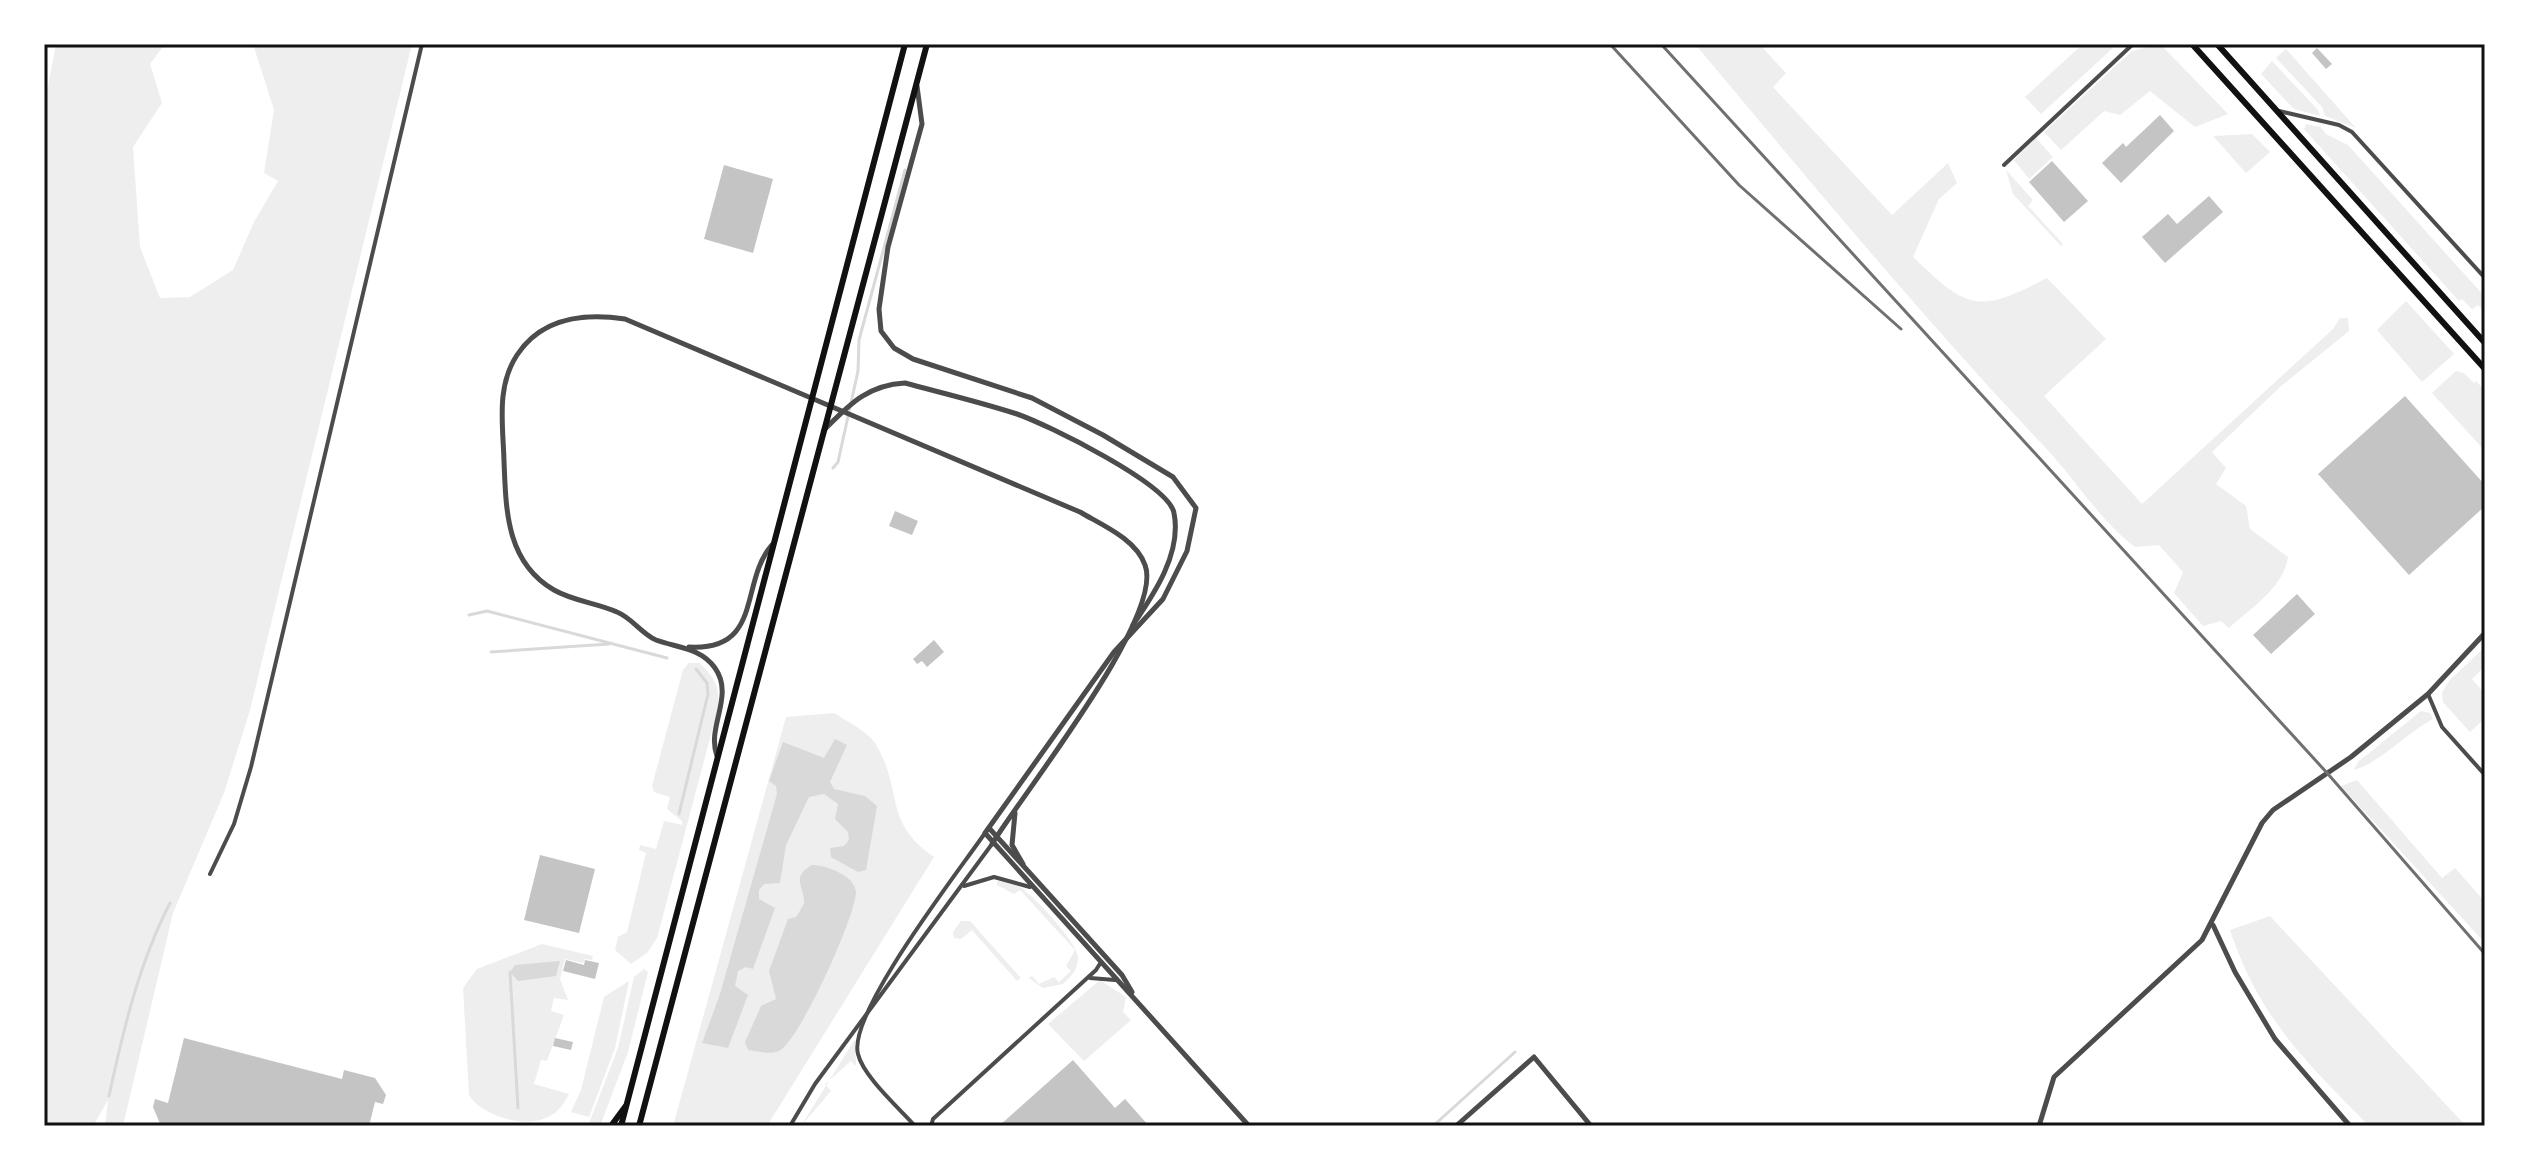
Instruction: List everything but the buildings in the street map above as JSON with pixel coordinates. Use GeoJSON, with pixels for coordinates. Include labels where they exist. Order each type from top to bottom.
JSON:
{"type":"FeatureCollection","features":[{"type":"Feature","properties":{"kind":"main road"},"geometry":{"type":"LineString","coordinates":[[621,1126],[905,44]]}},
{"type":"Feature","properties":{"kind":"main road"},"geometry":{"type":"LineString","coordinates":[[639,1126],[927,44]]}},
{"type":"Feature","properties":{"kind":"main road"},"geometry":{"type":"LineString","coordinates":[[2192,44],[2485,369]]}},
{"type":"Feature","properties":{"kind":"main road"},"geometry":{"type":"LineString","coordinates":[[2217,44],[2485,343]]}},
{"type":"Feature","properties":{"kind":"main road"},"geometry":{"type":"LineString","coordinates":[[2324,190],[2338,179]]}},
{"type":"Feature","properties":{"kind":"main road"},"geometry":{"type":"LineString","coordinates":[[611,1126],[627,1104]]}},
{"type":"Feature","properties":{"kind":"street"},"geometry":{"type":"LineString","coordinates":[[210,874],[234,824],[251,767],[422,44]]}},
{"type":"Feature","properties":{"kind":"street"},"geometry":{"type":"LineString","coordinates":[[2004,165],[2133,44]]}},
{"type":"Feature","properties":{"kind":"street"},"geometry":{"type":"LineString","coordinates":[[916,80],[922,124],[888,247],[879,309],[881,331],[894,348],[913,359],[1032,398],[1173,477],[1196,508],[1187,551],[1163,599],[1124,640]]}},
{"type":"Feature","properties":{"kind":"street"},"geometry":{"type":"LineString","coordinates":[[2277,111],[2339,125],[2352,132],[2485,278]]}},
{"type":"Feature","properties":{"kind":"street"},"geometry":{"type":"LineString","coordinates":[[717,756],[712,741],[722,698],[720,676],[706,658],[654,639],[619,613],[554,590],[526,565],[510,534],[506,511],[502,402],[508,373],[524,344],[542,329],[560,320],[605,316],[625,319],[1080,512],[1122,538],[1140,555],[1147,567],[1148,588],[1120,656],[962,886],[815,1084],[790,1126]]}},
{"type":"Feature","properties":{"kind":"street"},"geometry":{"type":"LineString","coordinates":[[823,431],[860,394],[887,384],[905,383],[1019,415],[1082,444],[1159,490],[1174,512],[1172,548],[1158,589],[874,994],[858,1039],[858,1058],[915,1126]]}},
{"type":"Feature","properties":{"kind":"street"},"geometry":{"type":"LineString","coordinates":[[680,646],[713,646],[736,630],[746,615],[764,554],[772,545]]}},
{"type":"Feature","properties":{"kind":"street"},"geometry":{"type":"LineString","coordinates":[[2039,1126],[2054,1077],[2194,950],[2213,924],[2262,823],[2273,810],[2328,774],[2428,694],[2485,633]]}},
{"type":"Feature","properties":{"kind":"street"},"geometry":{"type":"LineString","coordinates":[[2428,694],[2442,727],[2485,775]]}},
{"type":"Feature","properties":{"kind":"street"},"geometry":{"type":"LineString","coordinates":[[1016,807],[1012,845],[1027,872]]}},
{"type":"Feature","properties":{"kind":"street"},"geometry":{"type":"LineString","coordinates":[[987,830],[1030,887],[1115,980],[1134,996],[1249,1126]]}},
{"type":"Feature","properties":{"kind":"street"},"geometry":{"type":"LineString","coordinates":[[994,840],[1101,951],[1122,975],[1134,996]]}},
{"type":"Feature","properties":{"kind":"street"},"geometry":{"type":"LineString","coordinates":[[962,886],[994,877],[1030,887]]}},
{"type":"Feature","properties":{"kind":"street"},"geometry":{"type":"LineString","coordinates":[[2213,924],[2235,972],[2275,1039],[2350,1126]]}},
{"type":"Feature","properties":{"kind":"street"},"geometry":{"type":"LineString","coordinates":[[931,1126],[933,1119],[1088,978],[1100,964],[1101,951]]}},
{"type":"Feature","properties":{"kind":"street"},"geometry":{"type":"LineString","coordinates":[[1088,978],[1115,980]]}},
{"type":"Feature","properties":{"kind":"street"},"geometry":{"type":"LineString","coordinates":[[1456,1126],[1534,1057],[1591,1126]]}},
{"type":"Feature","properties":{"kind":"shaded area"},"geometry":{"type":"Polygon","coordinates":[[[56,44],[165,44],[150,64],[162,103],[133,147],[140,247],[160,298],[190,297],[233,270],[254,222],[278,181],[264,173],[274,110],[253,44],[412,44],[250,710],[224,793],[173,913],[123,1126],[105,1126],[108,1100],[93,1126],[44,1126],[44,107],[56,44]]]}},
{"type":"Feature","properties":{"kind":"shaded area"},"geometry":{"type":"Polygon","coordinates":[[[1695,44],[1759,44],[1786,73],[1773,87],[1892,215],[1948,163],[1957,183],[1939,199],[1913,257],[1947,288],[1975,301],[2005,297],[2047,278],[2106,339],[2044,396],[2142,504],[2333,329],[2340,318],[2348,318],[2349,331],[2280,387],[2212,452],[2226,468],[2216,484],[2246,506],[2250,529],[2288,557],[2280,578],[2265,596],[2229,628],[2221,621],[2203,626],[2174,593],[2183,572],[2159,545],[2135,547],[2121,536],[1866,247],[1695,44]]]}},
{"type":"Feature","properties":{"kind":"shaded area"},"geometry":{"type":"Polygon","coordinates":[[[2083,44],[2114,47],[2041,114],[2025,97],[2083,44]]]}},
{"type":"Feature","properties":{"kind":"shaded area"},"geometry":{"type":"Polygon","coordinates":[[[2160,44],[2228,114],[2195,127],[2150,91],[2120,115],[2104,111],[2061,150],[2044,132],[2132,51],[2160,44]]]}},
{"type":"Feature","properties":{"kind":"shaded area"},"geometry":{"type":"Polygon","coordinates":[[[2286,49],[2356,128],[2325,116],[2322,107],[2276,58],[2286,49]]]}},
{"type":"Feature","properties":{"kind":"shaded area"},"geometry":{"type":"Polygon","coordinates":[[[2272,61],[2318,110],[2320,116],[2294,109],[2261,74],[2272,61]]]}},
{"type":"Feature","properties":{"kind":"shaded area"},"geometry":{"type":"Polygon","coordinates":[[[2306,124],[2321,127],[2326,134],[2348,145],[2485,297],[2485,313],[2478,305],[2472,309],[2462,299],[2459,301],[2304,129],[2306,124]]]}},
{"type":"Feature","properties":{"kind":"shaded area"},"geometry":{"type":"Polygon","coordinates":[[[2252,134],[2270,152],[2246,173],[2213,136],[2252,134]]]}},
{"type":"Feature","properties":{"kind":"shaded area"},"geometry":{"type":"Polygon","coordinates":[[[2036,138],[2053,157],[2029,179],[2014,160],[2036,138]]]}},
{"type":"Feature","properties":{"kind":"shaded area"},"geometry":{"type":"Polygon","coordinates":[[[2006,170],[2033,200],[2028,206],[2063,244],[2061,246],[2013,194],[2006,170]]]}},
{"type":"Feature","properties":{"kind":"shaded area"},"geometry":{"type":"Polygon","coordinates":[[[2406,301],[2454,354],[2422,382],[2377,330],[2406,301]]]}},
{"type":"Feature","properties":{"kind":"shaded area"},"geometry":{"type":"Polygon","coordinates":[[[2456,371],[2464,373],[2474,383],[2476,381],[2485,391],[2485,451],[2432,393],[2456,371]]]}},
{"type":"Feature","properties":{"kind":"shaded area"},"geometry":{"type":"Polygon","coordinates":[[[2485,647],[2485,666],[2472,679],[2485,694],[2485,718],[2470,732],[2443,702],[2442,693],[2449,681],[2485,647]]]}},
{"type":"Feature","properties":{"kind":"shaded area"},"geometry":{"type":"Polygon","coordinates":[[[689,663],[699,663],[712,677],[717,688],[718,708],[657,938],[647,953],[631,964],[615,950],[618,937],[627,932],[646,853],[639,850],[640,845],[656,849],[664,821],[682,825],[682,821],[667,809],[670,797],[654,792],[652,786],[683,670],[689,663]]]}},
{"type":"Feature","properties":{"kind":"shaded area"},"geometry":{"type":"Polygon","coordinates":[[[2421,711],[2430,713],[2433,719],[2375,760],[2354,770],[2358,762],[2421,711]]]}},
{"type":"Feature","properties":{"kind":"shaded area"},"geometry":{"type":"Polygon","coordinates":[[[834,713],[862,730],[875,743],[884,760],[900,818],[918,844],[934,857],[767,1126],[673,1126],[786,717],[834,713]]]}},
{"type":"Feature","properties":{"kind":"shaded area"},"geometry":{"type":"Polygon","coordinates":[[[835,739],[847,745],[830,782],[834,789],[865,796],[877,806],[866,870],[858,872],[831,857],[830,848],[844,846],[849,840],[848,832],[835,819],[838,804],[824,794],[809,797],[786,845],[780,883],[764,884],[759,890],[759,899],[775,908],[753,969],[746,967],[738,971],[735,986],[748,995],[728,1048],[702,1043],[720,994],[777,794],[776,786],[769,781],[783,742],[824,758],[835,739]]]}},
{"type":"Feature","properties":{"kind":"shaded area"},"geometry":{"type":"Polygon","coordinates":[[[2357,780],[2442,878],[2455,868],[2485,902],[2485,943],[2341,786],[2357,780]]]}},
{"type":"Feature","properties":{"kind":"shaded area"},"geometry":{"type":"Polygon","coordinates":[[[812,865],[838,872],[854,886],[854,905],[847,926],[812,1003],[788,1043],[775,1052],[748,1050],[745,1042],[761,1006],[776,999],[769,971],[788,919],[796,917],[804,904],[800,878],[805,869],[812,865]]]}},
{"type":"Feature","properties":{"kind":"shaded area"},"geometry":{"type":"Polygon","coordinates":[[[997,881],[1018,886],[1027,893],[1054,920],[1076,950],[1078,961],[1074,972],[1063,984],[1043,988],[1029,978],[1032,976],[1039,984],[1054,977],[1059,982],[1071,971],[1066,966],[1075,950],[1020,890],[1014,894],[997,885],[997,881]]]}},
{"type":"Feature","properties":{"kind":"shaded area"},"geometry":{"type":"Polygon","coordinates":[[[2270,916],[2466,1126],[2369,1126],[2325,1081],[2270,1014],[2255,989],[2230,930],[2270,916]]]}},
{"type":"Feature","properties":{"kind":"shaded area"},"geometry":{"type":"Polygon","coordinates":[[[961,921],[970,921],[1021,978],[1017,981],[972,930],[961,939],[954,938],[953,932],[961,921]]]}},
{"type":"Feature","properties":{"kind":"shaded area"},"geometry":{"type":"Polygon","coordinates":[[[542,944],[593,956],[592,960],[585,959],[583,963],[565,959],[560,979],[568,1000],[554,998],[551,1011],[564,1015],[547,1061],[541,1060],[534,1084],[569,1094],[552,1115],[528,1122],[516,1121],[483,1109],[469,1095],[463,988],[477,969],[542,944]]]}},
{"type":"Feature","properties":{"kind":"shaded area"},"geometry":{"type":"Polygon","coordinates":[[[560,961],[556,976],[518,981],[510,972],[515,965],[560,961]]]}},
{"type":"Feature","properties":{"kind":"shaded area"},"geometry":{"type":"Polygon","coordinates":[[[644,969],[648,972],[628,1052],[600,1126],[588,1126],[618,1048],[634,977],[644,969]]]}},
{"type":"Feature","properties":{"kind":"shaded area"},"geometry":{"type":"Polygon","coordinates":[[[1100,980],[1126,997],[1123,1012],[1131,1020],[1084,1061],[1048,1024],[1100,980]]]}},
{"type":"Feature","properties":{"kind":"shaded area"},"geometry":{"type":"Polygon","coordinates":[[[629,981],[615,1048],[589,1117],[571,1112],[581,1090],[604,997],[629,981]]]}},
{"type":"Feature","properties":{"kind":"shaded area"},"geometry":{"type":"Polygon","coordinates":[[[855,1039],[856,1066],[851,1061],[830,1080],[855,1039]]]}},
{"type":"Feature","properties":{"kind":"shaded area"},"geometry":{"type":"Polygon","coordinates":[[[826,1085],[831,1091],[801,1126],[826,1085]]]}},
{"type":"Feature","properties":{"kind":"waterway"},"geometry":{"type":"LineString","coordinates":[[833,468],[838,462],[858,371],[859,340],[905,170]]}},
{"type":"Feature","properties":{"kind":"waterway"},"geometry":{"type":"LineString","coordinates":[[469,615],[487,611],[667,658]]}},
{"type":"Feature","properties":{"kind":"waterway"},"geometry":{"type":"LineString","coordinates":[[491,652],[609,644]]}},
{"type":"Feature","properties":{"kind":"waterway"},"geometry":{"type":"LineString","coordinates":[[679,814],[708,694],[707,683],[696,669]]}},
{"type":"Feature","properties":{"kind":"waterway"},"geometry":{"type":"LineString","coordinates":[[109,1096],[141,973],[170,903]]}},
{"type":"Feature","properties":{"kind":"waterway"},"geometry":{"type":"LineString","coordinates":[[510,972],[518,1108]]}},
{"type":"Feature","properties":{"kind":"waterway"},"geometry":{"type":"LineString","coordinates":[[1433,1126],[1515,1052]]}},
{"type":"Feature","properties":{"kind":"railway"},"geometry":{"type":"LineString","coordinates":[[1610,44],[1739,185],[1901,329]]}},
{"type":"Feature","properties":{"kind":"railway"},"geometry":{"type":"LineString","coordinates":[[1661,44],[2328,774],[2485,954]]}}]}
